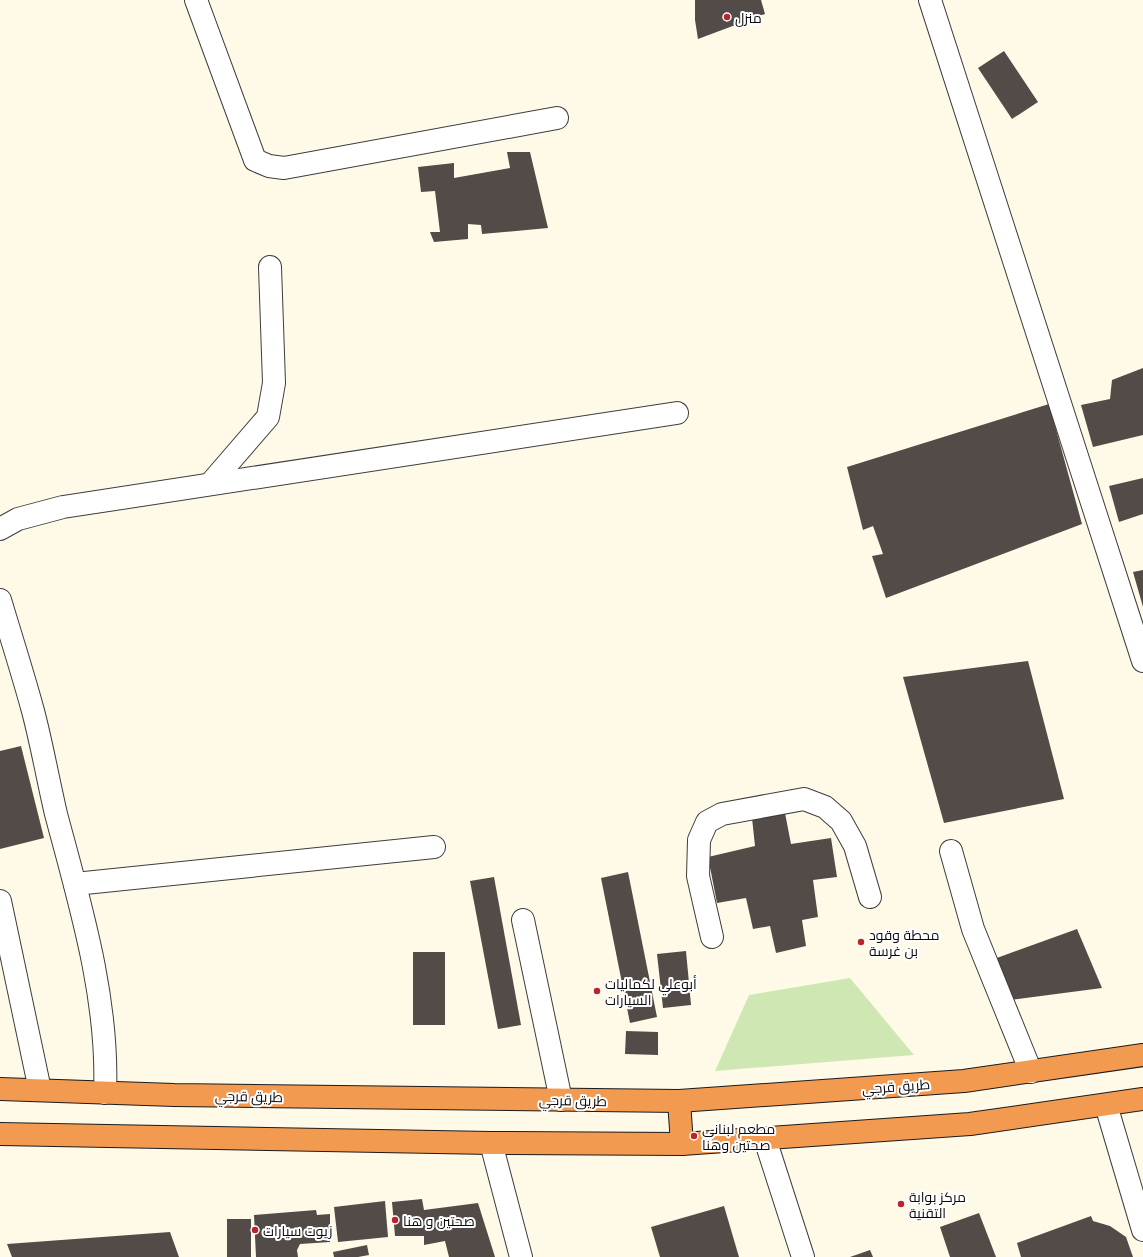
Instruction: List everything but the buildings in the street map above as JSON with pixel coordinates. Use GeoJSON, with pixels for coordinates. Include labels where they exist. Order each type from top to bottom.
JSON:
{"type":"FeatureCollection","features":[{"type":"Feature","properties":{"kind":"highway","name":"طريق قرجي"},"geometry":{"type":"LineString","coordinates":[[0,1089],[174,1095],[679,1101],[964,1081],[1143,1055]]}},
{"type":"Feature","properties":{"kind":"highway"},"geometry":{"type":"LineString","coordinates":[[0,1134],[491,1143],[682,1144],[970,1124],[1143,1099]]}},
{"type":"Feature","properties":{"kind":"highway"},"geometry":{"type":"LineString","coordinates":[[679,1101],[682,1144]]}},
{"type":"Feature","properties":{"kind":"highway"},"geometry":{"type":"LineString","coordinates":[[0,1141],[44,1135]]}},
{"type":"Feature","properties":{"kind":"street"},"geometry":{"type":"LineString","coordinates":[[196,0],[255,160],[269,166],[284,168],[557,118]]}},
{"type":"Feature","properties":{"kind":"street"},"geometry":{"type":"LineString","coordinates":[[930,0],[1143,661]]}},
{"type":"Feature","properties":{"kind":"street"},"geometry":{"type":"LineString","coordinates":[[211,483],[268,417],[274,383],[270,267]]}},
{"type":"Feature","properties":{"kind":"street"},"geometry":{"type":"LineString","coordinates":[[0,529],[18,519],[63,507],[211,483],[676,413]]}},
{"type":"Feature","properties":{"kind":"street"},"geometry":{"type":"LineString","coordinates":[[0,600],[33,711],[56,812],[75,884],[98,994],[103,1033],[105,1093]]}},
{"type":"Feature","properties":{"kind":"street"},"geometry":{"type":"LineString","coordinates":[[712,937],[698,876],[699,840],[707,822],[722,814],[804,799],[825,807],[841,821],[855,846],[870,897]]}},
{"type":"Feature","properties":{"kind":"street"},"geometry":{"type":"LineString","coordinates":[[75,884],[434,847]]}},
{"type":"Feature","properties":{"kind":"street"},"geometry":{"type":"LineString","coordinates":[[952,851],[973,929],[1030,1072]]}},
{"type":"Feature","properties":{"kind":"street"},"geometry":{"type":"LineString","coordinates":[[0,901],[40,1090]]}},
{"type":"Feature","properties":{"kind":"street"},"geometry":{"type":"LineString","coordinates":[[523,920],[561,1100]]}},
{"type":"Feature","properties":{"kind":"street"},"geometry":{"type":"LineString","coordinates":[[1106,1105],[1143,1230]]}},
{"type":"Feature","properties":{"kind":"street"},"geometry":{"type":"LineString","coordinates":[[765,1139],[803,1257]]}},
{"type":"Feature","properties":{"kind":"street"},"geometry":{"type":"LineString","coordinates":[[491,1143],[521,1257]]}},
{"type":"Feature","properties":{"kind":"green space"},"geometry":{"type":"Polygon","coordinates":[[[850,978],[914,1055],[715,1071],[749,995],[850,978]]]}},
{"type":"Feature","properties":{"kind":"place","name":"منزل"},"geometry":{"type":"Point","coordinates":[727,17]}},
{"type":"Feature","properties":{"kind":"place","name":"محطة وقود بن غرسة"},"geometry":{"type":"Point","coordinates":[861,942]}},
{"type":"Feature","properties":{"kind":"place","name":"أبوعلي لكماليات السيارات"},"geometry":{"type":"Point","coordinates":[597,991]}},
{"type":"Feature","properties":{"kind":"place","name":"مطعم لبناني صحتين وهنا"},"geometry":{"type":"Point","coordinates":[694,1136]}},
{"type":"Feature","properties":{"kind":"place","name":"مركز بوابة التقنية"},"geometry":{"type":"Point","coordinates":[901,1204]}},
{"type":"Feature","properties":{"kind":"place","name":"صحتين و هنا"},"geometry":{"type":"Point","coordinates":[395,1220]}},
{"type":"Feature","properties":{"kind":"place","name":"زيوت سيارات"},"geometry":{"type":"Point","coordinates":[255,1230]}}]}
